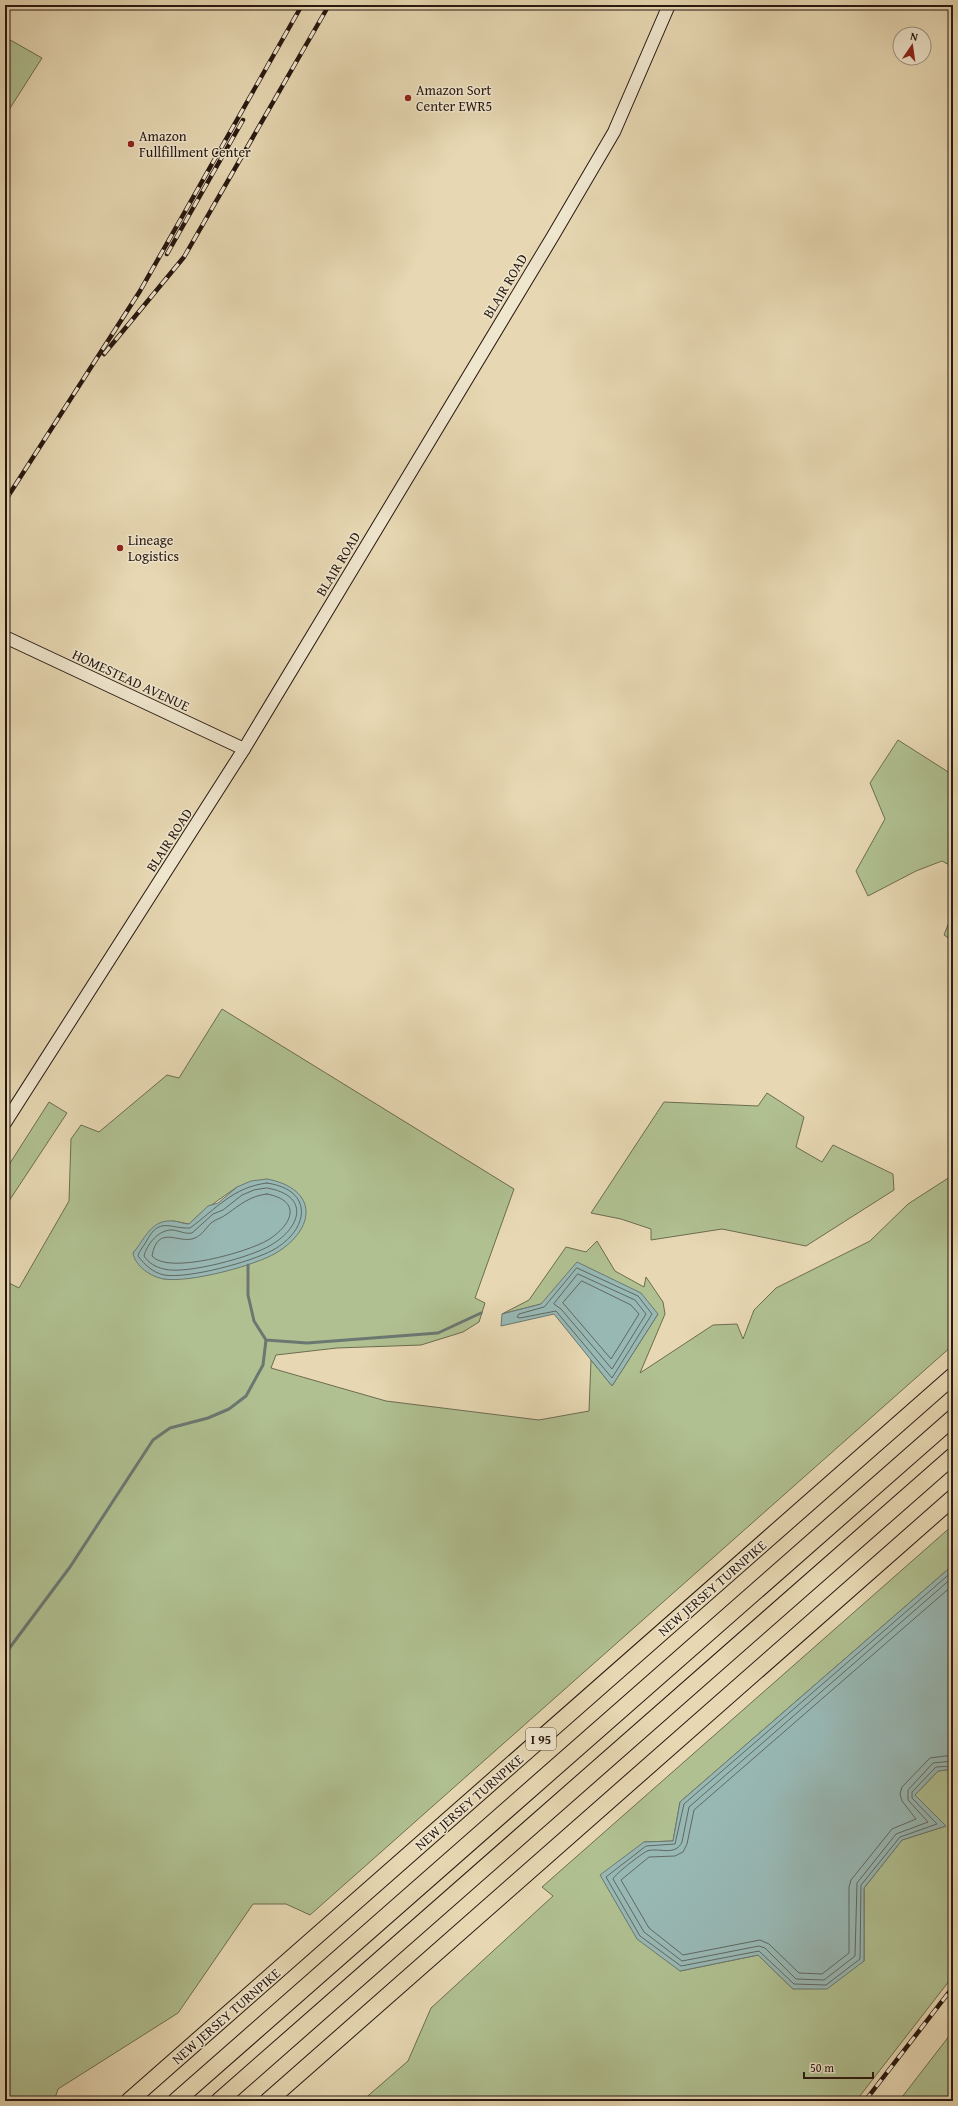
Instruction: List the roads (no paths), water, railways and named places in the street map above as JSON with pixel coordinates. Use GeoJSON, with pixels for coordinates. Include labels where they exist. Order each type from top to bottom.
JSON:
{"type":"FeatureCollection","features":[{"type":"Feature","properties":{"kind":"highway","name":"NEW JERSEY TURNPIKE"},"geometry":{"type":"LineString","coordinates":[[129,2101],[953,1376]]}},
{"type":"Feature","properties":{"kind":"highway","name":"I 95"},"geometry":{"type":"LineString","coordinates":[[176,2101],[953,1418]]}},
{"type":"Feature","properties":{"kind":"highway"},"geometry":{"type":"LineString","coordinates":[[219,2101],[953,1456]]}},
{"type":"Feature","properties":{"kind":"highway"},"geometry":{"type":"LineString","coordinates":[[268,2101],[953,1498]]}},
{"type":"Feature","properties":{"kind":"street","name":"BLAIR ROAD"},"geometry":{"type":"LineString","coordinates":[[5,1123],[244,750],[614,132],[669,5]]}},
{"type":"Feature","properties":{"kind":"street","name":"HOMESTEAD AVENUE"},"geometry":{"type":"LineString","coordinates":[[5,637],[244,750]]}},
{"type":"Feature","properties":{"kind":"water"},"geometry":{"type":"Polygon","coordinates":[[[267,1179],[284,1184],[296,1191],[303,1200],[306,1211],[304,1222],[299,1233],[276,1253],[237,1268],[205,1276],[175,1280],[154,1276],[144,1270],[134,1258],[133,1253],[145,1236],[159,1223],[165,1221],[175,1221],[189,1224],[208,1206],[218,1203],[237,1187],[251,1181],[267,1179]]]}},
{"type":"Feature","properties":{"kind":"water"},"geometry":{"type":"Polygon","coordinates":[[[577,1262],[641,1293],[658,1314],[612,1386],[554,1314],[501,1326],[502,1314],[541,1304],[577,1262]]]}},
{"type":"Feature","properties":{"kind":"water"},"geometry":{"type":"Polygon","coordinates":[[[953,1565],[953,1769],[938,1771],[915,1795],[946,1826],[902,1840],[864,1888],[864,1961],[827,1989],[793,1989],[758,1955],[680,1971],[637,1939],[600,1875],[644,1842],[673,1841],[680,1802],[953,1565]]]}},
{"type":"Feature","properties":{"kind":"waterway"},"geometry":{"type":"LineString","coordinates":[[248,1265],[248,1295],[254,1321],[266,1340],[307,1343],[438,1333],[481,1313]]}},
{"type":"Feature","properties":{"kind":"waterway"},"geometry":{"type":"LineString","coordinates":[[5,1654],[70,1567],[153,1440],[170,1428],[208,1418],[229,1409],[246,1396],[263,1365],[266,1340]]}},
{"type":"Feature","properties":{"kind":"railway"},"geometry":{"type":"LineString","coordinates":[[5,501],[140,291],[302,5]]}},
{"type":"Feature","properties":{"kind":"railway"},"geometry":{"type":"LineString","coordinates":[[104,354],[184,257],[329,5]]}},
{"type":"Feature","properties":{"kind":"railway"},"geometry":{"type":"LineString","coordinates":[[167,254],[243,120]]}},
{"type":"Feature","properties":{"kind":"railway"},"geometry":{"type":"LineString","coordinates":[[865,2101],[953,1987]]}},
{"type":"Feature","properties":{"kind":"place","name":"Amazon Sort Center EWR5"},"geometry":{"type":"Point","coordinates":[408,98]}},
{"type":"Feature","properties":{"kind":"place","name":"Amazon Fullfillment Center"},"geometry":{"type":"Point","coordinates":[131,144]}},
{"type":"Feature","properties":{"kind":"place","name":"Lineage Logistics"},"geometry":{"type":"Point","coordinates":[120,548]}}]}
